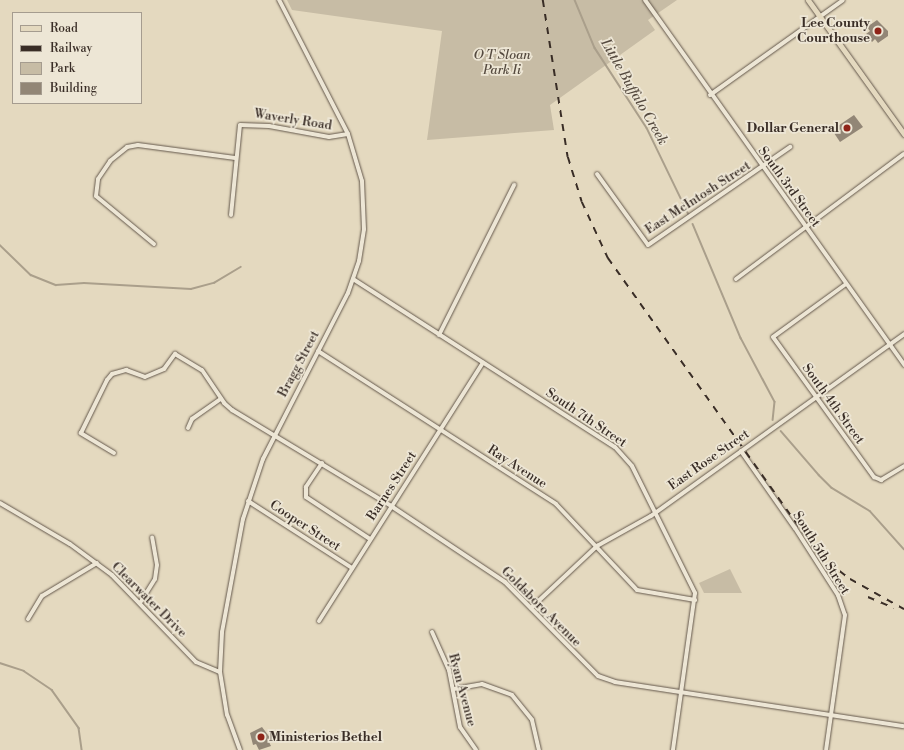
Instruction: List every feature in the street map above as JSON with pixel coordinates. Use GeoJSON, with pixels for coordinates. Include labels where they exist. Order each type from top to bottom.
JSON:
{"type":"FeatureCollection","features":[{"type":"Feature","properties":{"kind":"main road"},"geometry":{"type":"LineString","coordinates":[[808,0],[904,134]]}},
{"type":"Feature","properties":{"kind":"street","name":"Bragg Street"},"geometry":{"type":"LineString","coordinates":[[240,750],[227,715],[220,672],[222,632],[248,501],[274,434],[318,351],[353,279],[362,247],[365,214],[362,181],[348,134],[279,0]]}},
{"type":"Feature","properties":{"kind":"street","name":"South 3rd Street"},"geometry":{"type":"LineString","coordinates":[[645,0],[710,95],[904,364]]}},
{"type":"Feature","properties":{"kind":"street"},"geometry":{"type":"LineString","coordinates":[[710,95],[843,0]]}},
{"type":"Feature","properties":{"kind":"street","name":"Waverly Road"},"geometry":{"type":"LineString","coordinates":[[235,158],[238,129],[246,123],[330,138],[348,134]]}},
{"type":"Feature","properties":{"kind":"street"},"geometry":{"type":"LineString","coordinates":[[154,244],[96,196],[98,179],[110,161],[127,147],[138,145],[235,158],[231,215]]}},
{"type":"Feature","properties":{"kind":"street","name":"East McIntosh Street"},"geometry":{"type":"LineString","coordinates":[[597,174],[648,245],[763,168],[790,147]]}},
{"type":"Feature","properties":{"kind":"street"},"geometry":{"type":"LineString","coordinates":[[736,279],[804,226],[904,154]]}},
{"type":"Feature","properties":{"kind":"street"},"geometry":{"type":"LineString","coordinates":[[440,335],[514,185]]}},
{"type":"Feature","properties":{"kind":"street","name":"South 7th Street"},"geometry":{"type":"LineString","coordinates":[[353,279],[621,452],[632,466],[690,580],[695,600],[673,750]]}},
{"type":"Feature","properties":{"kind":"street","name":"South 4th Street"},"geometry":{"type":"LineString","coordinates":[[846,284],[773,337],[878,480],[904,466]]}},
{"type":"Feature","properties":{"kind":"street","name":"East Rose Street"},"geometry":{"type":"LineString","coordinates":[[531,608],[597,546],[656,511],[904,334]]}},
{"type":"Feature","properties":{"kind":"street","name":"Ray Avenue"},"geometry":{"type":"LineString","coordinates":[[318,351],[556,504],[638,590],[695,600]]}},
{"type":"Feature","properties":{"kind":"street","name":"Goldsboro Avenue"},"geometry":{"type":"LineString","coordinates":[[114,453],[81,433],[106,380],[112,374],[126,370],[145,377],[164,369],[175,354],[202,370],[221,399],[232,410],[391,506],[494,574],[531,608],[598,676],[616,682],[904,726]]}},
{"type":"Feature","properties":{"kind":"street","name":"Barnes Street"},"geometry":{"type":"LineString","coordinates":[[319,622],[370,539],[483,363]]}},
{"type":"Feature","properties":{"kind":"street"},"geometry":{"type":"LineString","coordinates":[[188,428],[192,419],[221,399]]}},
{"type":"Feature","properties":{"kind":"street","name":"South 5th Street"},"geometry":{"type":"LineString","coordinates":[[740,451],[794,526],[838,596],[845,614],[826,750]]}},
{"type":"Feature","properties":{"kind":"street"},"geometry":{"type":"LineString","coordinates":[[322,463],[306,486],[306,497],[370,539]]}},
{"type":"Feature","properties":{"kind":"street","name":"Cooper Street"},"geometry":{"type":"LineString","coordinates":[[248,501],[352,568]]}},
{"type":"Feature","properties":{"kind":"street","name":"Clearwater Drive"},"geometry":{"type":"LineString","coordinates":[[0,503],[97,563],[140,603],[196,662],[220,672]]}},
{"type":"Feature","properties":{"kind":"street"},"geometry":{"type":"LineString","coordinates":[[140,603],[155,579],[158,565],[152,537]]}},
{"type":"Feature","properties":{"kind":"street"},"geometry":{"type":"LineString","coordinates":[[28,619],[42,596],[97,563]]}},
{"type":"Feature","properties":{"kind":"street","name":"Ryan Avenue"},"geometry":{"type":"LineString","coordinates":[[432,632],[445,657],[454,689],[460,727],[476,750]]}},
{"type":"Feature","properties":{"kind":"street"},"geometry":{"type":"LineString","coordinates":[[454,689],[482,684],[512,695],[532,720],[539,750]]}},
{"type":"Feature","properties":{"kind":"green space","name":"O T Sloan Park Ii"},"geometry":{"type":"Polygon","coordinates":[[[287,0],[677,0],[648,20],[655,30],[550,105],[554,130],[427,140],[442,31],[292,10],[287,0]]]}},
{"type":"Feature","properties":{"kind":"green space"},"geometry":{"type":"Polygon","coordinates":[[[730,569],[742,593],[704,593],[699,583],[730,569]]]}},
{"type":"Feature","properties":{"kind":"building","name":"Lee County Courthouse"},"geometry":{"type":"Polygon","coordinates":[[[877,20],[888,31],[888,36],[878,43],[875,39],[872,42],[866,34],[870,31],[867,27],[877,20]]]}},
{"type":"Feature","properties":{"kind":"building","name":"Dollar General"},"geometry":{"type":"Polygon","coordinates":[[[854,115],[863,127],[840,142],[832,130],[854,115]]]}},
{"type":"Feature","properties":{"kind":"building","name":"Ministerios Bethel"},"geometry":{"type":"Polygon","coordinates":[[[262,727],[271,739],[268,740],[271,746],[259,750],[256,744],[253,745],[250,733],[262,727]]]}},
{"type":"Feature","properties":{"kind":"waterway","name":"Little Buffalo Creek"},"geometry":{"type":"LineString","coordinates":[[575,0],[595,48],[647,128],[689,215]]}},
{"type":"Feature","properties":{"kind":"waterway","name":"Little Buffalo Creek"},"geometry":{"type":"LineString","coordinates":[[693,224],[741,338],[775,402],[773,420]]}},
{"type":"Feature","properties":{"kind":"waterway"},"geometry":{"type":"LineString","coordinates":[[0,245],[31,275],[56,285],[84,283],[191,289],[214,283],[241,267]]}},
{"type":"Feature","properties":{"kind":"waterway","name":"Little Buffalo Creek"},"geometry":{"type":"LineString","coordinates":[[781,431],[832,488],[870,511],[904,549]]}},
{"type":"Feature","properties":{"kind":"waterway"},"geometry":{"type":"LineString","coordinates":[[0,663],[24,671],[52,690],[79,728],[82,750]]}},
{"type":"Feature","properties":{"kind":"railway"},"geometry":{"type":"LineString","coordinates":[[543,0],[568,157],[582,202],[608,258],[818,554],[850,579],[904,609]]}},
{"type":"Feature","properties":{"kind":"railway"},"geometry":{"type":"LineString","coordinates":[[868,597],[894,608]]}},
{"type":"Feature","properties":{"kind":"place","name":"Lee County Courthouse"},"geometry":{"type":"Point","coordinates":[878,31]}},
{"type":"Feature","properties":{"kind":"place","name":"Dollar General"},"geometry":{"type":"Point","coordinates":[847,128]}},
{"type":"Feature","properties":{"kind":"place","name":"Ministerios Bethel"},"geometry":{"type":"Point","coordinates":[261,737]}}]}
